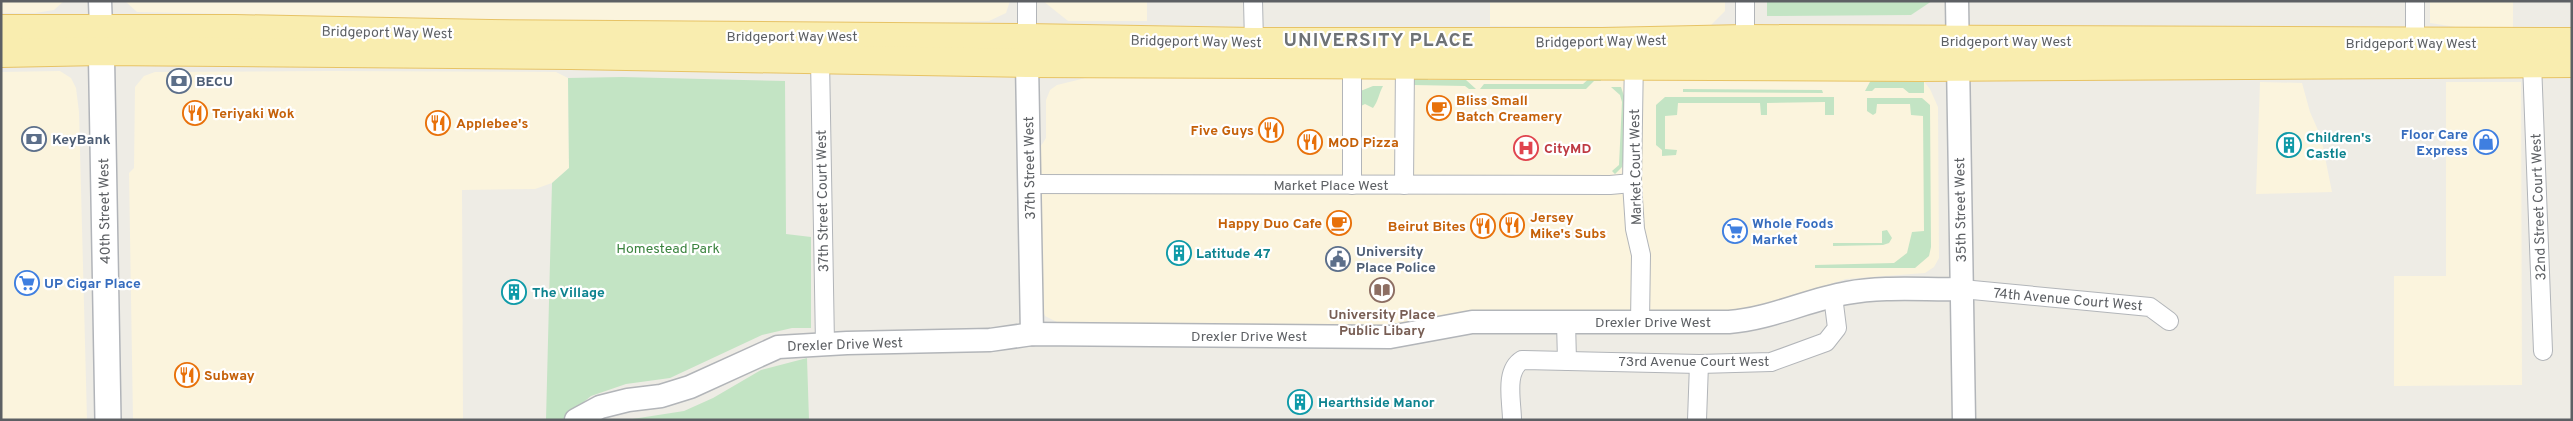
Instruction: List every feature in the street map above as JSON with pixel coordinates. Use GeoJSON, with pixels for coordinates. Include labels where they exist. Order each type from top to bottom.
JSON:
{"type":"FeatureCollection","features":[{"type":"Feature","properties":{"kind":"main road","name":"Bridgeport Way West"},"geometry":{"type":"LineString","coordinates":[[1,29],[101,40],[820,59],[1254,42],[1634,53],[1957,54],[2572,63]]}},
{"type":"Feature","properties":{"kind":"main road","name":"Bridgeport Way West"},"geometry":{"type":"LineString","coordinates":[[1,53],[101,40],[499,35],[1027,50],[1352,63],[1405,63],[1634,53],[1745,39],[1957,54],[2572,42]]}},
{"type":"Feature","properties":{"kind":"main road","name":"40th Street West"},"geometry":{"type":"LineString","coordinates":[[101,40],[108,420]]}},
{"type":"Feature","properties":{"kind":"street","name":"40th Street West"},"geometry":{"type":"LineString","coordinates":[[100,1],[101,40]]}},
{"type":"Feature","properties":{"kind":"street","name":"37th Street West"},"geometry":{"type":"LineString","coordinates":[[1027,1],[1032,334]]}},
{"type":"Feature","properties":{"kind":"street"},"geometry":{"type":"LineString","coordinates":[[1253,1],[1254,42]]}},
{"type":"Feature","properties":{"kind":"street"},"geometry":{"type":"LineString","coordinates":[[1745,1],[1745,39]]}},
{"type":"Feature","properties":{"kind":"street","name":"35th Street West"},"geometry":{"type":"LineString","coordinates":[[1957,1],[1964,420]]}},
{"type":"Feature","properties":{"kind":"street"},"geometry":{"type":"LineString","coordinates":[[2415,44],[2416,1]]}},
{"type":"Feature","properties":{"kind":"street","name":"Market Court West"},"geometry":{"type":"LineString","coordinates":[[1634,53],[1632,183],[1635,229],[1641,255],[1640,322]]}},
{"type":"Feature","properties":{"kind":"street","name":"37th Street Court West"},"geometry":{"type":"LineString","coordinates":[[820,59],[825,344]]}},
{"type":"Feature","properties":{"kind":"street"},"geometry":{"type":"LineString","coordinates":[[1352,63],[1352,185]]}},
{"type":"Feature","properties":{"kind":"street"},"geometry":{"type":"LineString","coordinates":[[1404,185],[1405,63]]}},
{"type":"Feature","properties":{"kind":"street","name":"32nd Street Court West"},"geometry":{"type":"LineString","coordinates":[[2532,63],[2543,351]]}},
{"type":"Feature","properties":{"kind":"street","name":"Market Place West"},"geometry":{"type":"LineString","coordinates":[[1029,184],[1610,185],[1632,183]]}},
{"type":"Feature","properties":{"kind":"street","name":"Drexler Drive West"},"geometry":{"type":"LineString","coordinates":[[576,420],[600,407],[628,400],[661,396],[690,387],[773,348],[825,344],[990,340],[1032,334],[1390,337],[1472,322],[1750,320],[1833,296],[1873,290],[1962,289]]}},
{"type":"Feature","properties":{"kind":"street","name":"74th Avenue Court West"},"geometry":{"type":"LineString","coordinates":[[1962,289],[2150,307],[2170,321]]}},
{"type":"Feature","properties":{"kind":"street","name":"73rd Avenue Court West"},"geometry":{"type":"LineString","coordinates":[[1512,420],[1512,370],[1522,360],[1699,364],[1771,362],[1826,342],[1837,328],[1833,296]]}},
{"type":"Feature","properties":{"kind":"street"},"geometry":{"type":"LineString","coordinates":[[1566,322],[1567,361]]}},
{"type":"Feature","properties":{"kind":"street"},"geometry":{"type":"LineString","coordinates":[[1697,420],[1699,364]]}},
{"type":"Feature","properties":{"kind":"shaded area"},"geometry":{"type":"Polygon","coordinates":[[[1,1],[64,1],[54,10],[35,13],[1,13],[1,1]]]}},
{"type":"Feature","properties":{"kind":"shaded area"},"geometry":{"type":"Polygon","coordinates":[[[125,1],[1010,1],[1006,13],[989,21],[795,26],[137,12],[125,1]]]}},
{"type":"Feature","properties":{"kind":"shaded area"},"geometry":{"type":"Polygon","coordinates":[[[1043,1],[1147,1],[1147,21],[1068,21],[1043,1]]]}},
{"type":"Feature","properties":{"kind":"shaded area"},"geometry":{"type":"Polygon","coordinates":[[[1490,1],[1725,1],[1725,11],[1709,27],[1490,26],[1490,1]]]}},
{"type":"Feature","properties":{"kind":"shaded area"},"geometry":{"type":"Polygon","coordinates":[[[2430,1],[2513,1],[2513,30],[2469,29],[2430,23],[2430,1]]]}},
{"type":"Feature","properties":{"kind":"shaded area"},"geometry":{"type":"Polygon","coordinates":[[[60,71],[71,78],[76,88],[79,112],[87,420],[1,420],[1,72],[60,71]]]}},
{"type":"Feature","properties":{"kind":"shaded area"},"geometry":{"type":"Polygon","coordinates":[[[155,72],[556,72],[568,78],[569,168],[552,183],[535,189],[462,190],[463,420],[133,420],[129,173],[134,168],[135,87],[144,76],[155,72]]]}},
{"type":"Feature","properties":{"kind":"shaded area"},"geometry":{"type":"Polygon","coordinates":[[[1098,75],[1922,79],[1930,89],[1938,107],[1939,258],[1934,267],[1925,273],[1846,279],[1750,310],[1405,326],[1063,325],[1045,316],[1041,307],[1039,149],[1046,138],[1046,100],[1050,90],[1057,85],[1098,75]]]}},
{"type":"Feature","properties":{"kind":"shaded area"},"geometry":{"type":"Polygon","coordinates":[[[2260,82],[2302,83],[2310,112],[2321,137],[2332,192],[2256,194],[2260,82]]]}},
{"type":"Feature","properties":{"kind":"shaded area"},"geometry":{"type":"Polygon","coordinates":[[[2446,82],[2521,82],[2522,385],[2394,386],[2394,276],[2446,276],[2446,82]]]}},
{"type":"Feature","properties":{"kind":"green space"},"geometry":{"type":"Polygon","coordinates":[[[1767,1],[1932,1],[1911,15],[1767,16],[1767,1]]]}},
{"type":"Feature","properties":{"kind":"green space"},"geometry":{"type":"Polygon","coordinates":[[[1427,73],[1428,80],[1466,80],[1476,89],[1469,89],[1465,86],[1413,85],[1413,77],[1427,73]]]}},
{"type":"Feature","properties":{"kind":"green space"},"geometry":{"type":"Polygon","coordinates":[[[1594,74],[1600,74],[1601,81],[1594,81],[1586,89],[1480,89],[1484,84],[1583,84],[1594,74]]]}},
{"type":"Feature","properties":{"kind":"green space","name":"Homestead Park"},"geometry":{"type":"Polygon","coordinates":[[[622,77],[785,81],[786,234],[811,237],[811,328],[792,328],[762,335],[670,378],[626,384],[591,396],[562,420],[546,420],[552,183],[569,168],[568,78],[622,77]]]}},
{"type":"Feature","properties":{"kind":"green space"},"geometry":{"type":"Polygon","coordinates":[[[1924,79],[1924,93],[1909,93],[1903,88],[1875,88],[1872,91],[1865,91],[1871,80],[1924,79]]]}},
{"type":"Feature","properties":{"kind":"green space"},"geometry":{"type":"Polygon","coordinates":[[[1373,86],[1383,86],[1375,106],[1373,108],[1365,104],[1361,106],[1358,92],[1373,86]]]}},
{"type":"Feature","properties":{"kind":"green space"},"geometry":{"type":"Polygon","coordinates":[[[1611,87],[1621,87],[1624,96],[1623,161],[1622,167],[1615,174],[1612,171],[1619,165],[1622,102],[1620,95],[1611,87]]]}},
{"type":"Feature","properties":{"kind":"green space"},"geometry":{"type":"Polygon","coordinates":[[[1683,89],[1822,90],[1823,93],[1683,92],[1683,89]]]}},
{"type":"Feature","properties":{"kind":"green space"},"geometry":{"type":"Polygon","coordinates":[[[1665,97],[1834,97],[1834,115],[1825,115],[1825,102],[1767,103],[1767,115],[1761,115],[1760,103],[1678,103],[1677,115],[1665,116],[1665,149],[1677,150],[1676,155],[1662,156],[1662,150],[1656,145],[1656,105],[1665,97]]]}},
{"type":"Feature","properties":{"kind":"green space"},"geometry":{"type":"Polygon","coordinates":[[[1867,98],[1922,98],[1930,105],[1931,247],[1929,256],[1915,268],[1815,268],[1815,265],[1894,263],[1907,253],[1912,232],[1924,231],[1923,116],[1911,115],[1910,104],[1877,104],[1876,113],[1873,115],[1867,111],[1867,98]]]}},
{"type":"Feature","properties":{"kind":"green space"},"geometry":{"type":"Polygon","coordinates":[[[1887,230],[1892,238],[1889,243],[1883,245],[1833,246],[1833,243],[1882,243],[1882,231],[1887,230]]]}},
{"type":"Feature","properties":{"kind":"green space"},"geometry":{"type":"Polygon","coordinates":[[[807,358],[809,420],[626,420],[684,411],[713,398],[761,370],[807,358]]]}},
{"type":"Feature","properties":{"kind":"place","name":"BECU"},"geometry":{"type":"Point","coordinates":[179,81]}},
{"type":"Feature","properties":{"kind":"place","name":"Bliss Small Batch Creamery"},"geometry":{"type":"Point","coordinates":[1439,108]}},
{"type":"Feature","properties":{"kind":"place","name":"Teriyaki Wok"},"geometry":{"type":"Point","coordinates":[195,113]}},
{"type":"Feature","properties":{"kind":"place","name":"Applebee's"},"geometry":{"type":"Point","coordinates":[438,123]}},
{"type":"Feature","properties":{"kind":"place","name":"Five Guys"},"geometry":{"type":"Point","coordinates":[1271,130]}},
{"type":"Feature","properties":{"kind":"place","name":"KeyBank"},"geometry":{"type":"Point","coordinates":[34,139]}},
{"type":"Feature","properties":{"kind":"place","name":"MOD Pizza"},"geometry":{"type":"Point","coordinates":[1310,142]}},
{"type":"Feature","properties":{"kind":"place","name":"Floor Care Express"},"geometry":{"type":"Point","coordinates":[2486,142]}},
{"type":"Feature","properties":{"kind":"place","name":"Children's Castle"},"geometry":{"type":"Point","coordinates":[2289,145]}},
{"type":"Feature","properties":{"kind":"place","name":"CityMD"},"geometry":{"type":"Point","coordinates":[1526,148]}},
{"type":"Feature","properties":{"kind":"place","name":"Happy Duo Cafe"},"geometry":{"type":"Point","coordinates":[1339,223]}},
{"type":"Feature","properties":{"kind":"place","name":"Jersey Mike's Subs"},"geometry":{"type":"Point","coordinates":[1512,225]}},
{"type":"Feature","properties":{"kind":"place","name":"Beirut Bites"},"geometry":{"type":"Point","coordinates":[1483,226]}},
{"type":"Feature","properties":{"kind":"place","name":"Whole Foods Market"},"geometry":{"type":"Point","coordinates":[1735,231]}},
{"type":"Feature","properties":{"kind":"place","name":"Latitude 47"},"geometry":{"type":"Point","coordinates":[1179,253]}},
{"type":"Feature","properties":{"kind":"place","name":"University Place Police"},"geometry":{"type":"Point","coordinates":[1338,259]}},
{"type":"Feature","properties":{"kind":"place","name":"UP Cigar Place"},"geometry":{"type":"Point","coordinates":[27,283]}},
{"type":"Feature","properties":{"kind":"place","name":"University Place Public Libary"},"geometry":{"type":"Point","coordinates":[1382,290]}},
{"type":"Feature","properties":{"kind":"place","name":"The Village"},"geometry":{"type":"Point","coordinates":[514,292]}},
{"type":"Feature","properties":{"kind":"place","name":"Subway"},"geometry":{"type":"Point","coordinates":[187,375]}},
{"type":"Feature","properties":{"kind":"place","name":"Hearthside Manor"},"geometry":{"type":"Point","coordinates":[1300,402]}},
{"type":"Feature","properties":{"kind":"district","name":"UNIVERSITY PLACE"},"geometry":{"type":"Point","coordinates":[1379,39]}}]}
